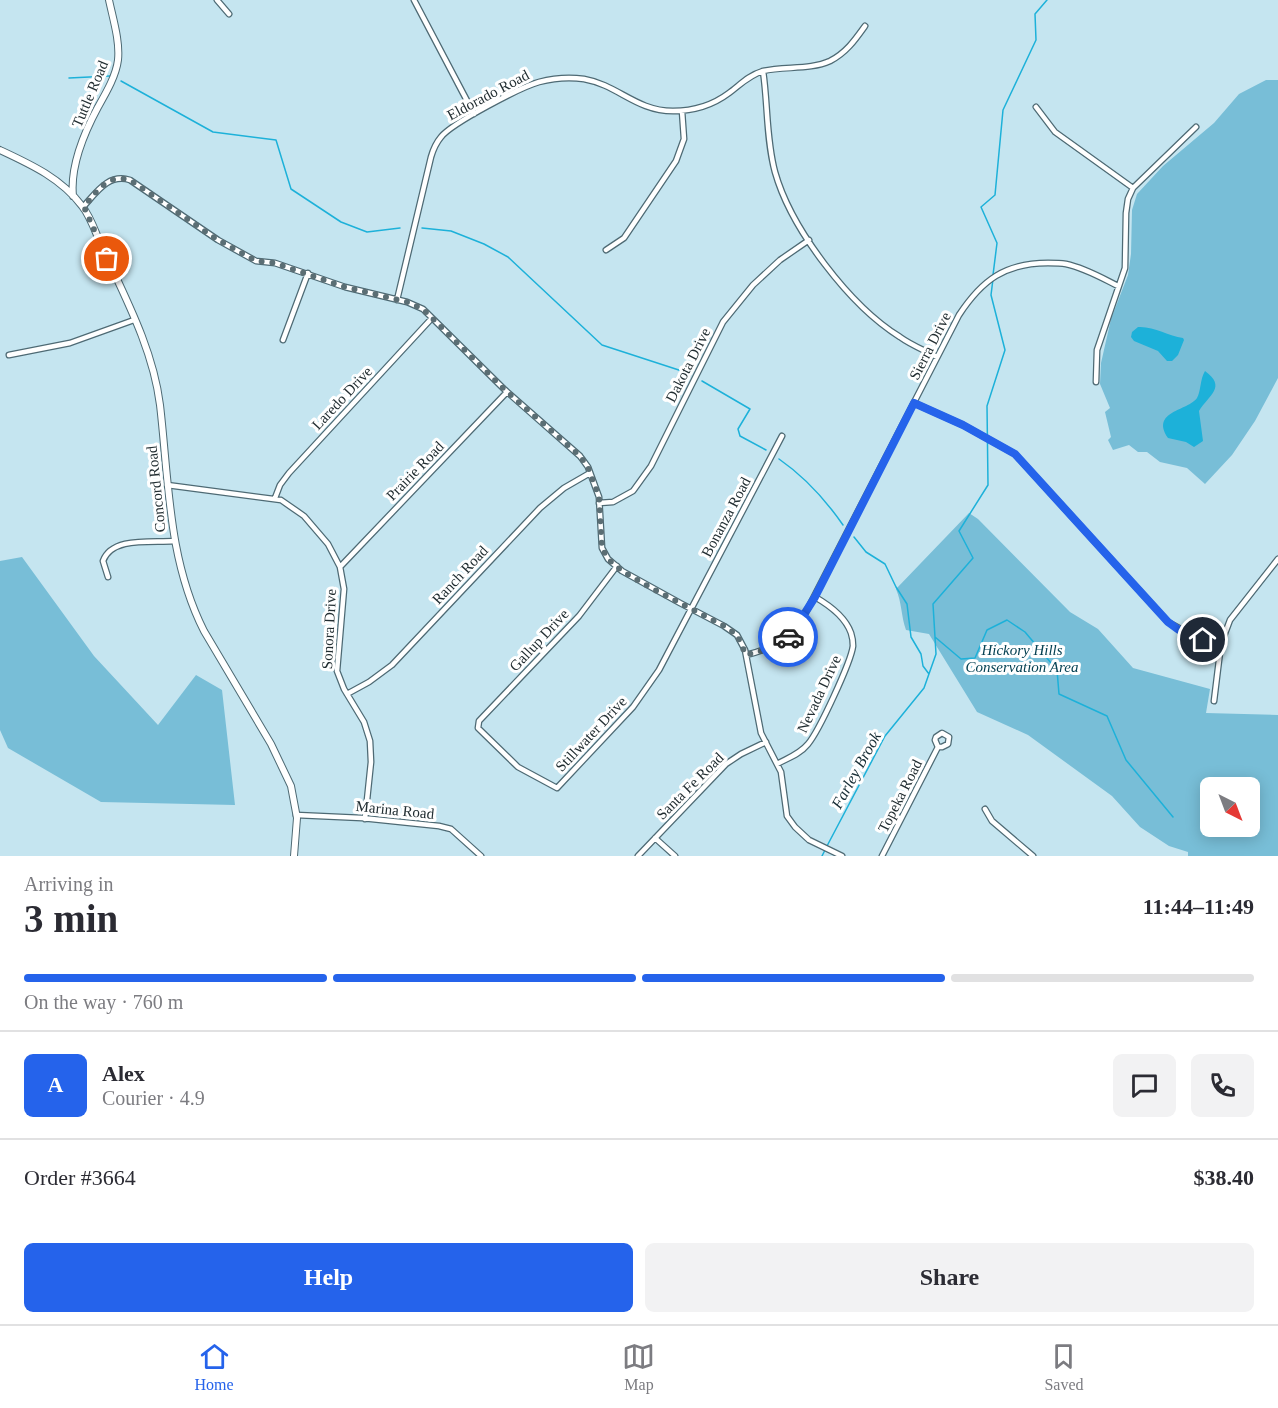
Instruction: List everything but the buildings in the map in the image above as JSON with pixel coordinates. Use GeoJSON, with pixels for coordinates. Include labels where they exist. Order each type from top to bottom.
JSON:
{"type":"FeatureCollection","features":[{"type":"Feature","properties":{"kind":"main road","name":"Tuttle Road"},"geometry":{"type":"LineString","coordinates":[[73,196],[75,173],[87,129],[106,93],[118,61],[118,46],[109,0]]}},
{"type":"Feature","properties":{"kind":"main road","name":"Concord Road"},"geometry":{"type":"LineString","coordinates":[[0,150],[51,176],[84,207],[149,355],[159,402],[167,485],[179,566],[194,612],[279,760],[291,786],[296,815],[294,856]]}},
{"type":"Feature","properties":{"kind":"street"},"geometry":{"type":"LineString","coordinates":[[217,0],[229,14]]}},
{"type":"Feature","properties":{"kind":"street"},"geometry":{"type":"LineString","coordinates":[[414,0],[474,114]]}},
{"type":"Feature","properties":{"kind":"street","name":"Eldorado Road"},"geometry":{"type":"LineString","coordinates":[[397,300],[435,146],[449,129],[474,114],[528,86],[541,81],[564,78],[584,79],[600,84],[650,108],[682,111],[694,109],[717,100],[763,71],[818,65],[831,61],[845,52],[865,26]]}},
{"type":"Feature","properties":{"kind":"street"},"geometry":{"type":"LineString","coordinates":[[763,71],[775,171],[784,197],[809,240],[844,288],[877,320],[900,338],[936,357]]}},
{"type":"Feature","properties":{"kind":"street"},"geometry":{"type":"LineString","coordinates":[[1036,107],[1055,132],[1133,189]]}},
{"type":"Feature","properties":{"kind":"street"},"geometry":{"type":"LineString","coordinates":[[606,250],[624,238],[676,161],[684,139],[682,111]]}},
{"type":"Feature","properties":{"kind":"street"},"geometry":{"type":"LineString","coordinates":[[1096,381],[1097,350],[1125,268],[1128,199],[1133,189],[1196,127]]}},
{"type":"Feature","properties":{"kind":"street"},"geometry":{"type":"LineString","coordinates":[[84,207],[109,180],[121,177],[130,180],[218,240],[249,258],[275,263],[345,287],[423,309],[507,392],[580,456],[590,473],[599,503],[602,548],[608,559],[653,589],[737,635],[746,655],[761,733],[781,772],[787,816],[809,840],[842,856]]}},
{"type":"Feature","properties":{"kind":"street","name":"Dakota Drive"},"geometry":{"type":"LineString","coordinates":[[599,503],[613,502],[633,491],[651,466],[723,322],[753,285],[780,260],[809,240]]}},
{"type":"Feature","properties":{"kind":"street","name":"Sierra Drive"},"geometry":{"type":"LineString","coordinates":[[746,655],[784,640],[793,632],[815,597],[959,315],[970,299],[985,284],[1011,269],[1030,263],[1063,263],[1079,267],[1118,286]]}},
{"type":"Feature","properties":{"kind":"street"},"geometry":{"type":"LineString","coordinates":[[283,340],[308,273]]}},
{"type":"Feature","properties":{"kind":"street","name":"Laredo Drive"},"geometry":{"type":"LineString","coordinates":[[275,498],[280,485],[289,473],[432,318]]}},
{"type":"Feature","properties":{"kind":"street"},"geometry":{"type":"LineString","coordinates":[[9,355],[70,343],[134,320]]}},
{"type":"Feature","properties":{"kind":"street","name":"Prairie Road"},"geometry":{"type":"LineString","coordinates":[[340,567],[507,392]]}},
{"type":"Feature","properties":{"kind":"street"},"geometry":{"type":"LineString","coordinates":[[914,403],[963,425],[1015,454],[1168,622],[1192,635],[1221,644]]}},
{"type":"Feature","properties":{"kind":"street","name":"Bonanza Road"},"geometry":{"type":"LineString","coordinates":[[691,609],[782,436]]}},
{"type":"Feature","properties":{"kind":"street","name":"Ranch Road"},"geometry":{"type":"LineString","coordinates":[[347,694],[369,682],[392,665],[540,508],[564,488],[590,473]]}},
{"type":"Feature","properties":{"kind":"street","name":"Sonora Drive"},"geometry":{"type":"LineString","coordinates":[[167,485],[275,498],[291,505],[304,516],[328,544],[340,567],[344,596],[337,671],[347,694],[364,722],[370,741],[371,762],[366,819]]}},
{"type":"Feature","properties":{"kind":"street"},"geometry":{"type":"LineString","coordinates":[[108,577],[103,561],[108,552],[116,547],[126,544],[174,541]]}},
{"type":"Feature","properties":{"kind":"street"},"geometry":{"type":"LineString","coordinates":[[1214,702],[1221,644],[1230,620],[1278,559]]}},
{"type":"Feature","properties":{"kind":"street","name":"Gallup Drive"},"geometry":{"type":"LineString","coordinates":[[478,728],[479,721],[579,616],[617,566]]}},
{"type":"Feature","properties":{"kind":"street","name":"Nevada Drive"},"geometry":{"type":"LineString","coordinates":[[777,764],[799,753],[809,744],[836,692],[853,646],[850,632],[842,619],[815,597]]}},
{"type":"Feature","properties":{"kind":"street","name":"Stillwater Drive"},"geometry":{"type":"LineString","coordinates":[[478,728],[518,767],[557,788],[633,707],[659,670],[691,609]]}},
{"type":"Feature","properties":{"kind":"street","name":"Santa Fe Road"},"geometry":{"type":"LineString","coordinates":[[638,856],[726,764],[766,742]]}},
{"type":"Feature","properties":{"kind":"street","name":"Topeka Road"},"geometry":{"type":"LineString","coordinates":[[882,856],[938,747]]}},
{"type":"Feature","properties":{"kind":"street"},"geometry":{"type":"LineString","coordinates":[[986,809],[992,821],[1033,856]]}},
{"type":"Feature","properties":{"kind":"street","name":"Marina Road"},"geometry":{"type":"LineString","coordinates":[[296,815],[439,826],[451,830],[481,856]]}},
{"type":"Feature","properties":{"kind":"street"},"geometry":{"type":"LineString","coordinates":[[654,838],[675,856]]}},
{"type":"Feature","properties":{"kind":"green space"},"geometry":{"type":"Polygon","coordinates":[[[1266,80],[1278,80],[1278,378],[1255,421],[1232,455],[1205,484],[1187,468],[1160,462],[1147,452],[1138,452],[1129,445],[1113,450],[1108,440],[1111,437],[1105,412],[1110,408],[1100,384],[1101,363],[1111,319],[1128,275],[1132,210],[1137,194],[1163,166],[1214,123],[1239,94],[1266,80]]]}},
{"type":"Feature","properties":{"kind":"green space","name":"Hickory Hills Conservation Area"},"geometry":{"type":"Polygon","coordinates":[[[969,513],[978,519],[1070,612],[1098,629],[1133,668],[1210,689],[1206,713],[1278,715],[1278,856],[1188,856],[1188,852],[1169,846],[1140,827],[1112,796],[1028,735],[977,712],[929,634],[906,630],[896,589],[969,513]]]}},
{"type":"Feature","properties":{"kind":"green space"},"geometry":{"type":"Polygon","coordinates":[[[22,557],[94,656],[158,725],[196,675],[222,690],[235,805],[101,802],[8,748],[0,730],[0,561],[22,557]]]}},
{"type":"Feature","properties":{"kind":"shaded area"},"geometry":{"type":"Polygon","coordinates":[[[1138,327],[1150,328],[1183,338],[1178,355],[1172,361],[1167,361],[1158,351],[1134,341],[1131,337],[1132,332],[1138,327]]]}},
{"type":"Feature","properties":{"kind":"shaded area"},"geometry":{"type":"Polygon","coordinates":[[[1205,371],[1215,382],[1215,386],[1211,396],[1199,411],[1203,441],[1194,447],[1186,442],[1168,438],[1164,422],[1172,413],[1197,398],[1205,371]]]}},
{"type":"Feature","properties":{"kind":"waterway","name":"Farley Brook"},"geometry":{"type":"LineString","coordinates":[[993,275],[997,243],[981,207],[995,195],[1003,110],[1036,40],[1035,14],[1047,0]]}},
{"type":"Feature","properties":{"kind":"waterway"},"geometry":{"type":"LineString","coordinates":[[69,78],[110,76]]}},
{"type":"Feature","properties":{"kind":"waterway"},"geometry":{"type":"LineString","coordinates":[[121,81],[213,132],[276,140],[291,189],[341,222],[367,232],[400,228]]}},
{"type":"Feature","properties":{"kind":"waterway"},"geometry":{"type":"LineString","coordinates":[[422,228],[451,231],[484,244],[508,257],[602,345],[688,373]]}},
{"type":"Feature","properties":{"kind":"waterway","name":"Farley Brook"},"geometry":{"type":"LineString","coordinates":[[827,846],[885,736],[924,688],[936,654],[933,604],[973,558],[959,531],[988,485],[987,406],[1005,350],[991,295],[993,279]]}},
{"type":"Feature","properties":{"kind":"waterway"},"geometry":{"type":"LineString","coordinates":[[702,381],[750,409],[738,429],[740,436],[766,450]]}},
{"type":"Feature","properties":{"kind":"waterway"},"geometry":{"type":"LineString","coordinates":[[779,459],[814,489],[843,525]]}},
{"type":"Feature","properties":{"kind":"waterway"},"geometry":{"type":"LineString","coordinates":[[854,537],[866,552],[885,564],[907,604],[911,637],[921,654],[923,666],[929,674]]}},
{"type":"Feature","properties":{"kind":"waterway"},"geometry":{"type":"LineString","coordinates":[[935,637],[961,659],[975,658],[987,630],[1007,620],[1025,632],[1057,670],[1059,694],[1107,716],[1126,760],[1173,817]]}},
{"type":"Feature","properties":{"kind":"waterway","name":"Farley Brook"},"geometry":{"type":"LineString","coordinates":[[822,856],[825,850]]}},
{"type":"Feature","properties":{"kind":"way so far"},"geometry":{"type":"LineString","coordinates":[[107,259],[84,207],[109,180],[121,177],[130,180],[218,240],[256,261],[275,263],[300,270],[345,287],[407,302],[423,309],[505,390],[580,456],[588,467],[599,497],[602,548],[608,559],[622,571],[737,635],[746,655],[761,651],[788,637]]}},
{"type":"Feature","properties":{"kind":"route"},"geometry":{"type":"LineString","coordinates":[[788,637],[815,597],[914,403],[963,425],[1015,454],[1168,622],[1179,630],[1203,640]]}}]}
